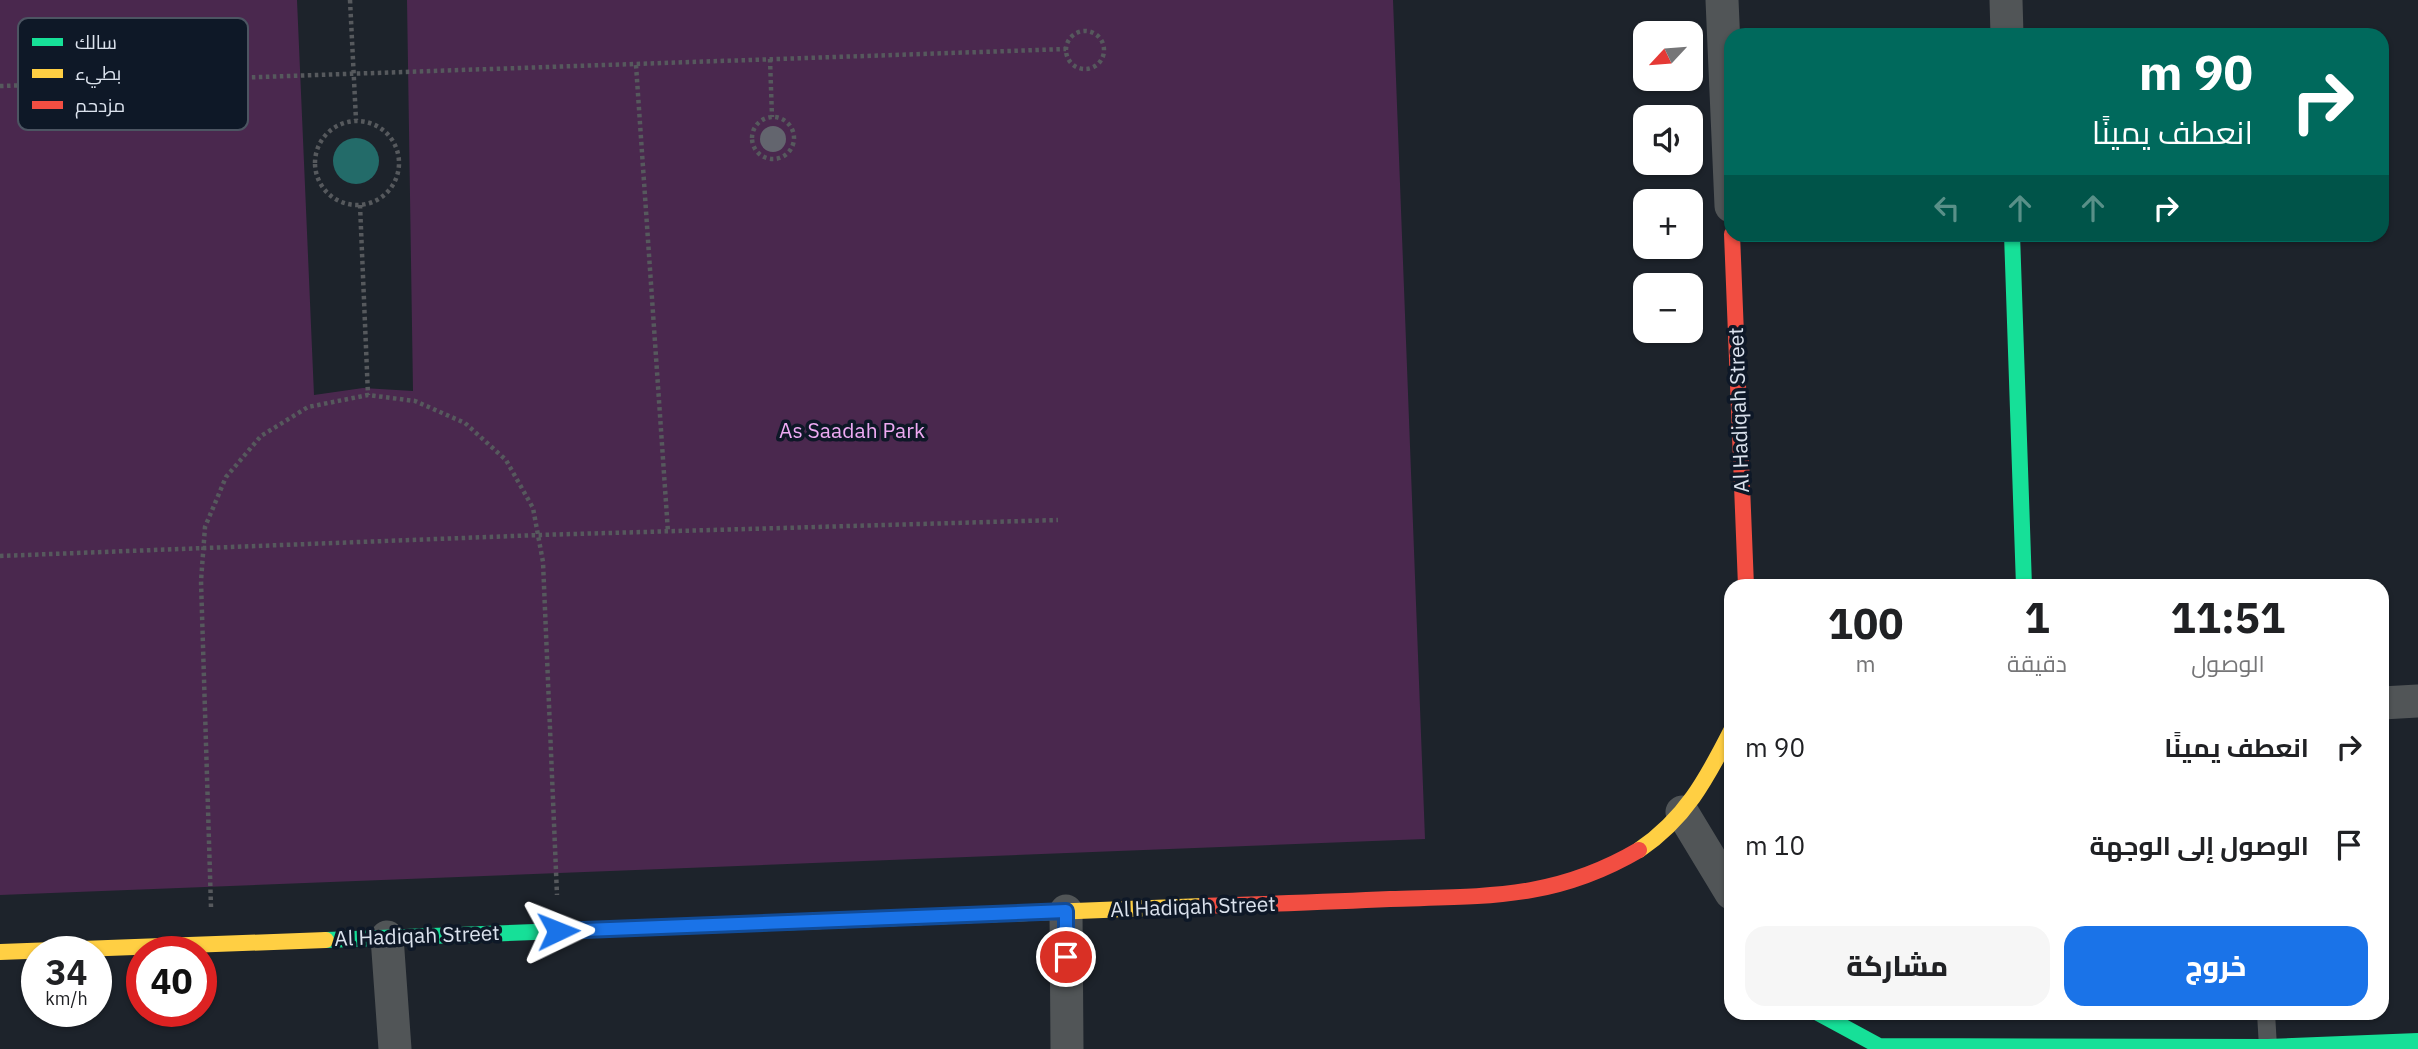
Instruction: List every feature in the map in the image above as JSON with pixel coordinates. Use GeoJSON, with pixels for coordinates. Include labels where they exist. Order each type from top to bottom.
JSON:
{"type":"FeatureCollection","features":[{"type":"Feature","properties":{"kind":"street"},"geometry":{"type":"LineString","coordinates":[[1722,0],[1724,39]]}},
{"type":"Feature","properties":{"kind":"street"},"geometry":{"type":"LineString","coordinates":[[2006,0],[2007,28]]}},
{"type":"Feature","properties":{"kind":"street","name":"Al Hadiqah Street"},"geometry":{"type":"LineString","coordinates":[[1732,242],[1746,579]]}},
{"type":"Feature","properties":{"kind":"street"},"geometry":{"type":"LineString","coordinates":[[2012,242],[2024,579]]}},
{"type":"Feature","properties":{"kind":"street"},"geometry":{"type":"LineString","coordinates":[[2389,703],[2418,701]]}},
{"type":"Feature","properties":{"kind":"street","name":"Al Hadiqah Street"},"geometry":{"type":"LineString","coordinates":[[217,944],[1535,891],[1591,874],[1622,859],[1666,830],[1682,812],[1724,744]]}},
{"type":"Feature","properties":{"kind":"street"},"geometry":{"type":"LineString","coordinates":[[1682,812],[1724,881]]}},
{"type":"Feature","properties":{"kind":"street"},"geometry":{"type":"LineString","coordinates":[[1066,911],[1067,1049]]}},
{"type":"Feature","properties":{"kind":"street"},"geometry":{"type":"LineString","coordinates":[[387,937],[396,1049]]}},
{"type":"Feature","properties":{"kind":"street","name":"Al Hadiqah Street"},"geometry":{"type":"LineString","coordinates":[[0,952],[126,947]]}},
{"type":"Feature","properties":{"kind":"street"},"geometry":{"type":"LineString","coordinates":[[1831,1020],[1879,1046],[2268,1047],[2413,1044]]}},
{"type":"Feature","properties":{"kind":"lane"},"geometry":{"type":"LineString","coordinates":[[2266,1020],[2268,1047]]}},
{"type":"Feature","properties":{"kind":"path"},"geometry":{"type":"LineString","coordinates":[[350,0],[356,120]]}},
{"type":"Feature","properties":{"kind":"path"},"geometry":{"type":"LineString","coordinates":[[1081,31],[1088,31],[1099,38],[1104,49],[1101,61],[1096,66],[1085,69],[1073,66],[1066,55],[1066,49],[1070,37],[1081,31]]}},
{"type":"Feature","properties":{"kind":"path"},"geometry":{"type":"LineString","coordinates":[[248,78],[1066,49]]}},
{"type":"Feature","properties":{"kind":"path"},"geometry":{"type":"LineString","coordinates":[[770,59],[772,117]]}},
{"type":"Feature","properties":{"kind":"path"},"geometry":{"type":"LineString","coordinates":[[636,64],[668,532]]}},
{"type":"Feature","properties":{"kind":"path"},"geometry":{"type":"LineString","coordinates":[[0,86],[18,85]]}},
{"type":"Feature","properties":{"kind":"path"},"geometry":{"type":"LineString","coordinates":[[772,117],[779,118],[790,126],[794,139],[784,157],[770,159],[758,153],[752,139],[755,127],[772,117]]}},
{"type":"Feature","properties":{"kind":"path"},"geometry":{"type":"LineString","coordinates":[[356,120],[369,122],[391,137],[399,163],[397,178],[390,190],[379,200],[360,205],[351,206],[337,201],[325,192],[317,180],[314,166],[315,152],[320,140],[329,130],[341,123],[356,120]]}},
{"type":"Feature","properties":{"kind":"path"},"geometry":{"type":"LineString","coordinates":[[360,205],[368,395]]}},
{"type":"Feature","properties":{"kind":"path"},"geometry":{"type":"LineString","coordinates":[[213,936],[201,581],[205,527],[226,477],[261,436],[308,407],[368,395],[415,401],[465,423],[506,460],[533,508],[543,562],[558,931]]}},
{"type":"Feature","properties":{"kind":"path"},"geometry":{"type":"LineString","coordinates":[[0,556],[538,535],[1058,520]]}},
{"type":"Feature","properties":{"kind":"green space","name":"As Saadah Park"},"geometry":{"type":"Polygon","coordinates":[[[0,0],[297,0],[314,395],[363,388],[413,391],[407,0],[1393,0],[1425,839],[0,895],[0,0]]]}},
{"type":"Feature","properties":{"kind":"shaded area"},"geometry":{"type":"Polygon","coordinates":[[[356,138],[372,145],[379,161],[372,177],[356,184],[340,177],[333,161],[340,145],[356,138]]]}},
{"type":"Feature","properties":{"kind":"building"},"geometry":{"type":"Polygon","coordinates":[[[773,126],[782,130],[786,139],[782,148],[773,152],[764,148],[760,139],[764,130],[773,126]]]}},
{"type":"Feature","properties":{"kind":"traffic: fast"},"geometry":{"type":"LineString","coordinates":[[2012,242],[2024,579]]}},
{"type":"Feature","properties":{"kind":"traffic: fast"},"geometry":{"type":"LineString","coordinates":[[326,940],[797,922]]}},
{"type":"Feature","properties":{"kind":"traffic: fast"},"geometry":{"type":"LineString","coordinates":[[1831,1020],[1879,1046],[2268,1047],[2418,1041]]}},
{"type":"Feature","properties":{"kind":"traffic: slow"},"geometry":{"type":"LineString","coordinates":[[1639,850],[1682,812],[1724,745]]}},
{"type":"Feature","properties":{"kind":"traffic: slow"},"geometry":{"type":"LineString","coordinates":[[797,922],[1203,906]]}},
{"type":"Feature","properties":{"kind":"traffic: slow"},"geometry":{"type":"LineString","coordinates":[[0,952],[326,940]]}},
{"type":"Feature","properties":{"kind":"traffic: jam"},"geometry":{"type":"LineString","coordinates":[[1732,242],[1746,579]]}},
{"type":"Feature","properties":{"kind":"traffic: jam"},"geometry":{"type":"LineString","coordinates":[[1203,906],[1457,897],[1518,892],[1578,878],[1639,850]]}},
{"type":"Feature","properties":{"kind":"route"},"geometry":{"type":"LineString","coordinates":[[558,931],[1066,911],[1066,957]]}}]}
